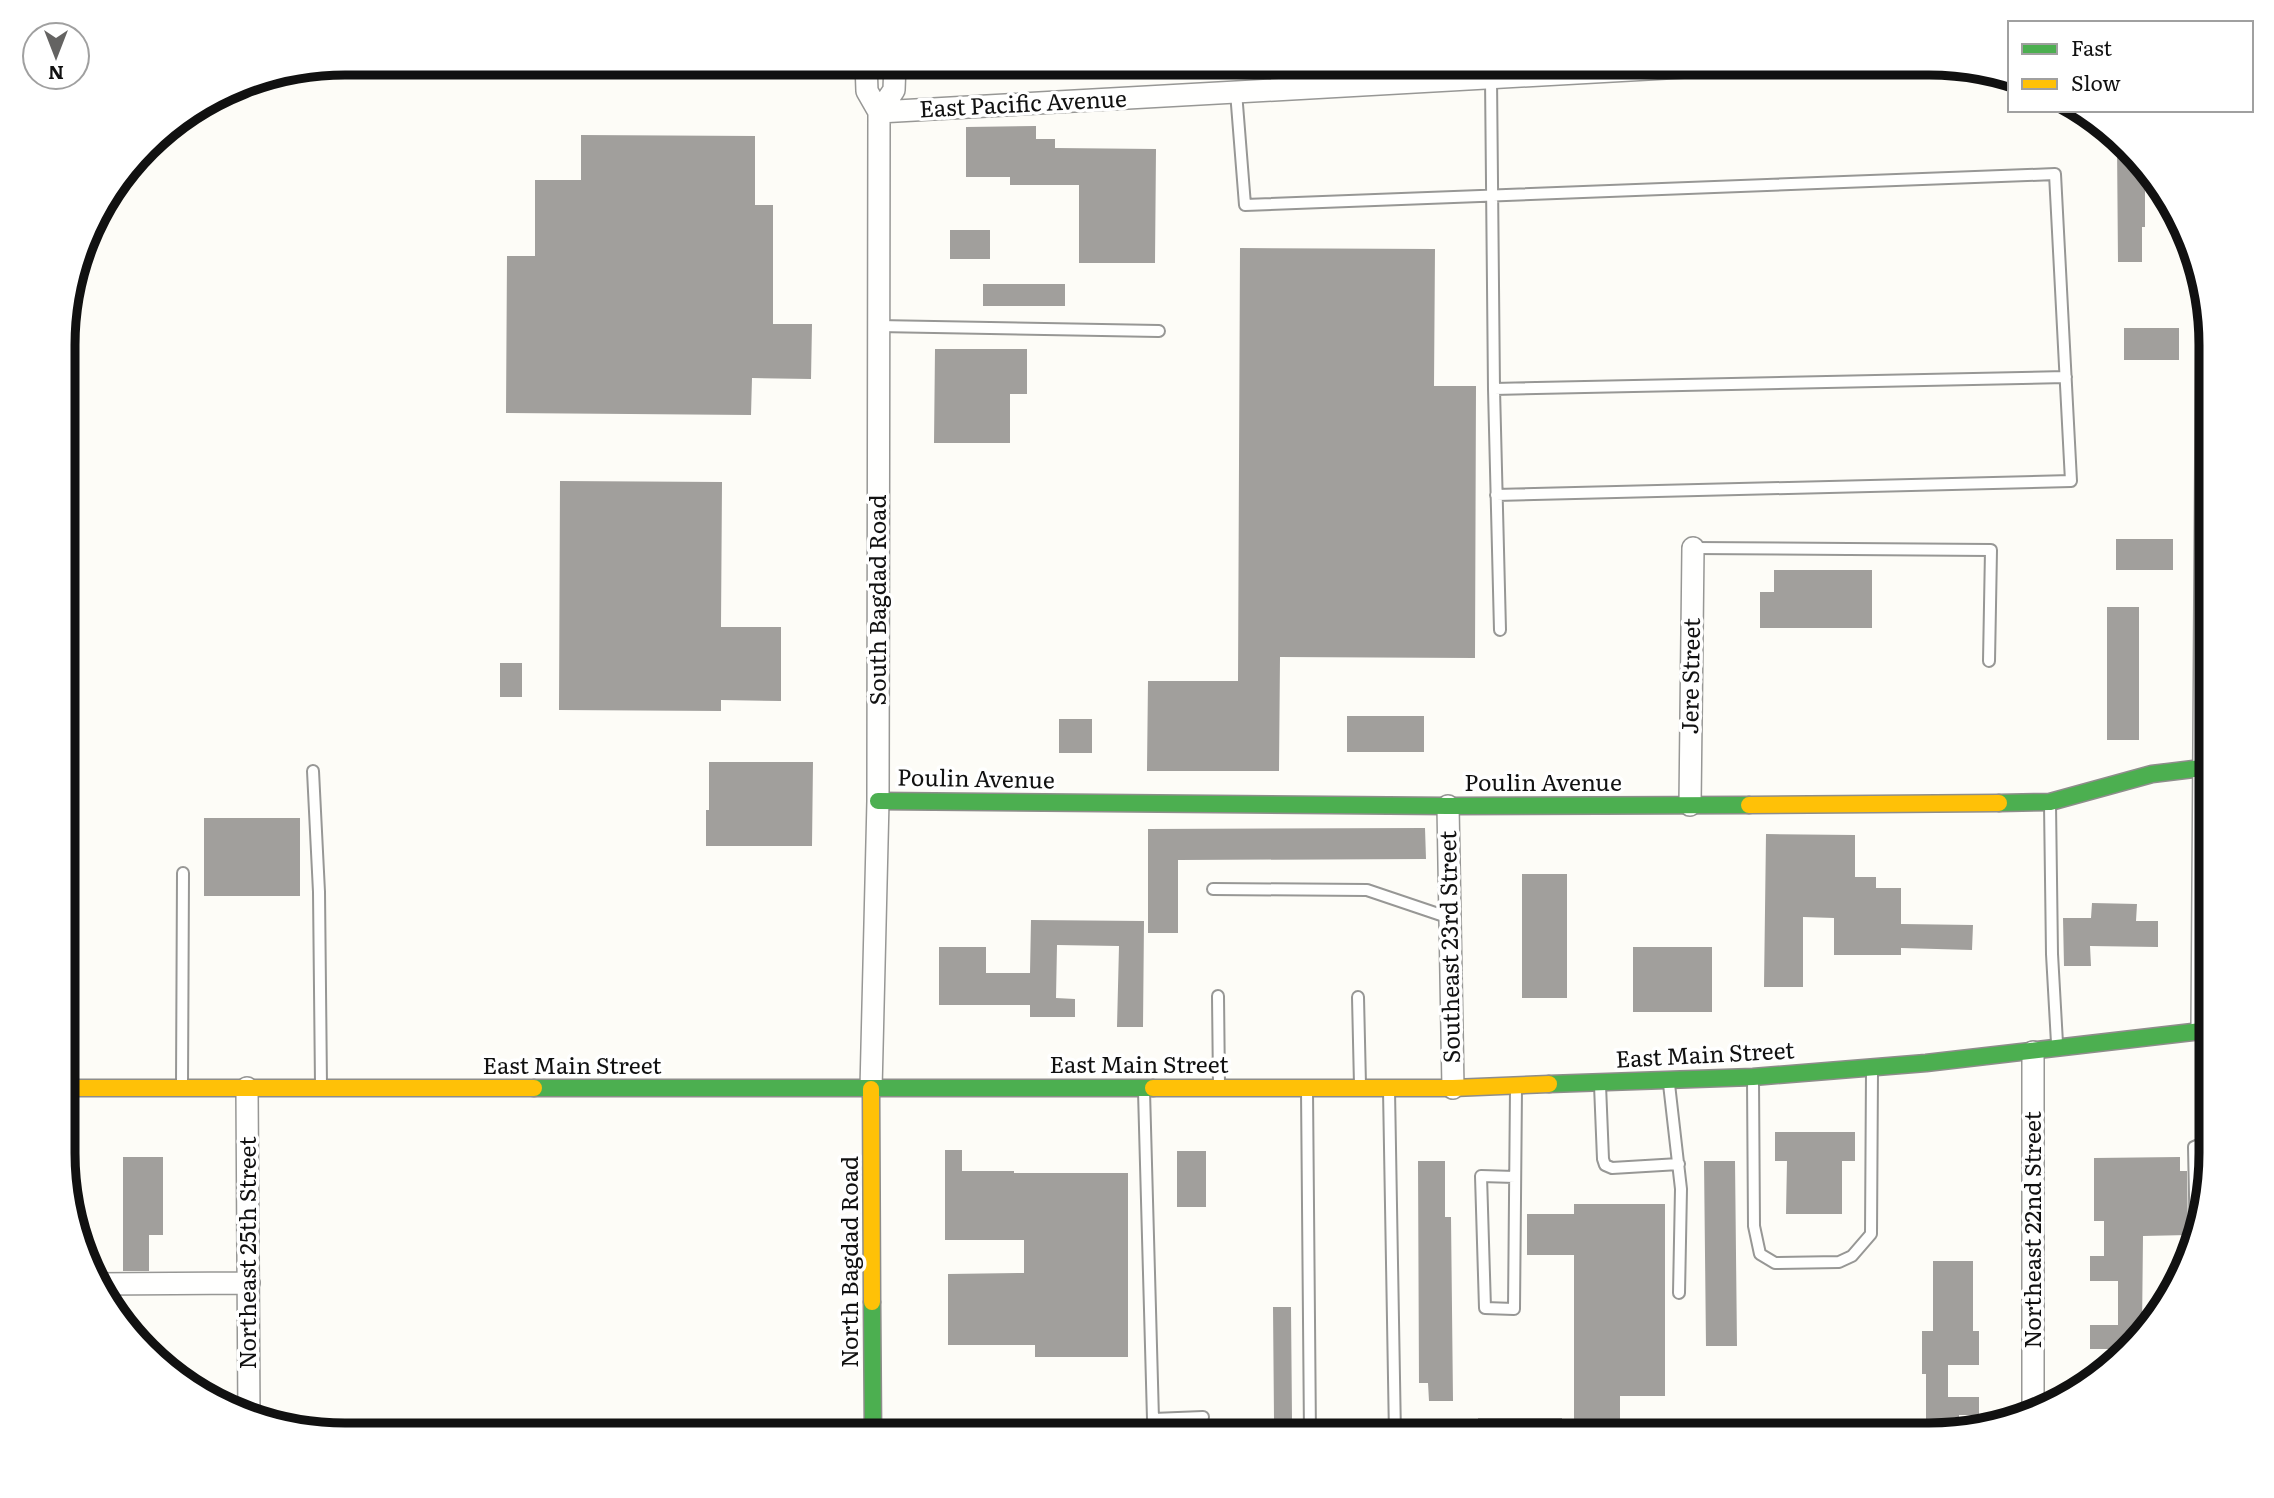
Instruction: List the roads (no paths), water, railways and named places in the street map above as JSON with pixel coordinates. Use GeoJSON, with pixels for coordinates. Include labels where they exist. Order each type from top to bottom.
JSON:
{"type":"FeatureCollection","features":[{"type":"Feature","properties":{"kind":"main road","name":"Poulin Avenue"},"geometry":{"type":"LineString","coordinates":[[877,801],[1448,806],[1933,805],[2050,802],[2152,775],[2199,768]]}},
{"type":"Feature","properties":{"kind":"main road","name":"East Main Street"},"geometry":{"type":"LineString","coordinates":[[75,1088],[1453,1088],[1753,1077],[1872,1068],[2033,1052],[2199,1031]]}},
{"type":"Feature","properties":{"kind":"main road","name":"North Bagdad Road"},"geometry":{"type":"LineString","coordinates":[[872,1088],[873,1423]]}},
{"type":"Feature","properties":{"kind":"street","name":"South Bagdad Road"},"geometry":{"type":"LineString","coordinates":[[866,75],[867,91],[879,112],[877,801],[872,1088]]}},
{"type":"Feature","properties":{"kind":"street","name":"South Bagdad Road"},"geometry":{"type":"LineString","coordinates":[[879,112],[894,90],[895,75]]}},
{"type":"Feature","properties":{"kind":"street","name":"East Pacific Avenue"},"geometry":{"type":"LineString","coordinates":[[879,112],[1544,75]]}},
{"type":"Feature","properties":{"kind":"street","name":"Jere Street"},"geometry":{"type":"LineString","coordinates":[[1690,805],[1693,548]]}},
{"type":"Feature","properties":{"kind":"street","name":"Southeast 23rd Street"},"geometry":{"type":"LineString","coordinates":[[1448,806],[1453,1088]]}},
{"type":"Feature","properties":{"kind":"street","name":"Northeast 22nd Street"},"geometry":{"type":"LineString","coordinates":[[2033,1052],[2033,1402]]}},
{"type":"Feature","properties":{"kind":"street","name":"Northeast 25th Street"},"geometry":{"type":"LineString","coordinates":[[247,1088],[250,1405]]}},
{"type":"Feature","properties":{"kind":"street"},"geometry":{"type":"LineString","coordinates":[[109,1284],[249,1283]]}},
{"type":"Feature","properties":{"kind":"lane"},"geometry":{"type":"LineString","coordinates":[[1491,78],[1500,630]]}},
{"type":"Feature","properties":{"kind":"lane"},"geometry":{"type":"LineString","coordinates":[[1236,92],[1245,205],[2055,174],[2071,481],[1496,495]]}},
{"type":"Feature","properties":{"kind":"lane"},"geometry":{"type":"LineString","coordinates":[[878,326],[1159,331]]}},
{"type":"Feature","properties":{"kind":"lane"},"geometry":{"type":"LineString","coordinates":[[1494,389],[2066,377]]}},
{"type":"Feature","properties":{"kind":"lane"},"geometry":{"type":"LineString","coordinates":[[1693,548],[1991,550],[1989,660]]}},
{"type":"Feature","properties":{"kind":"lane"},"geometry":{"type":"LineString","coordinates":[[313,771],[319,892],[321,1088]]}},
{"type":"Feature","properties":{"kind":"lane"},"geometry":{"type":"LineString","coordinates":[[2050,802],[2052,954],[2057,1049]]}},
{"type":"Feature","properties":{"kind":"lane"},"geometry":{"type":"LineString","coordinates":[[182,1088],[183,873]]}},
{"type":"Feature","properties":{"kind":"lane"},"geometry":{"type":"LineString","coordinates":[[1213,889],[1367,890],[1450,918]]}},
{"type":"Feature","properties":{"kind":"lane"},"geometry":{"type":"LineString","coordinates":[[1218,996],[1219,1087]]}},
{"type":"Feature","properties":{"kind":"lane"},"geometry":{"type":"LineString","coordinates":[[1358,997],[1360,1087]]}},
{"type":"Feature","properties":{"kind":"lane"},"geometry":{"type":"LineString","coordinates":[[1753,1077],[1754,1226],[1760,1254],[1775,1263],[1839,1262],[1852,1256],[1871,1234],[1872,1068]]}},
{"type":"Feature","properties":{"kind":"lane"},"geometry":{"type":"LineString","coordinates":[[1669,1081],[1681,1189],[1679,1293]]}},
{"type":"Feature","properties":{"kind":"lane"},"geometry":{"type":"LineString","coordinates":[[1600,1084],[1605,1165],[1612,1168],[1679,1164]]}},
{"type":"Feature","properties":{"kind":"lane"},"geometry":{"type":"LineString","coordinates":[[1515,1177],[1481,1176],[1485,1308],[1514,1309],[1517,1086]]}},
{"type":"Feature","properties":{"kind":"lane"},"geometry":{"type":"LineString","coordinates":[[1307,1087],[1310,1423]]}},
{"type":"Feature","properties":{"kind":"lane"},"geometry":{"type":"LineString","coordinates":[[1390,1087],[1395,1423]]}},
{"type":"Feature","properties":{"kind":"lane"},"geometry":{"type":"LineString","coordinates":[[1144,1088],[1153,1419],[1203,1417]]}},
{"type":"Feature","properties":{"kind":"lane"},"geometry":{"type":"LineString","coordinates":[[2195,1197],[2194,1147],[2199,1145]]}}]}
